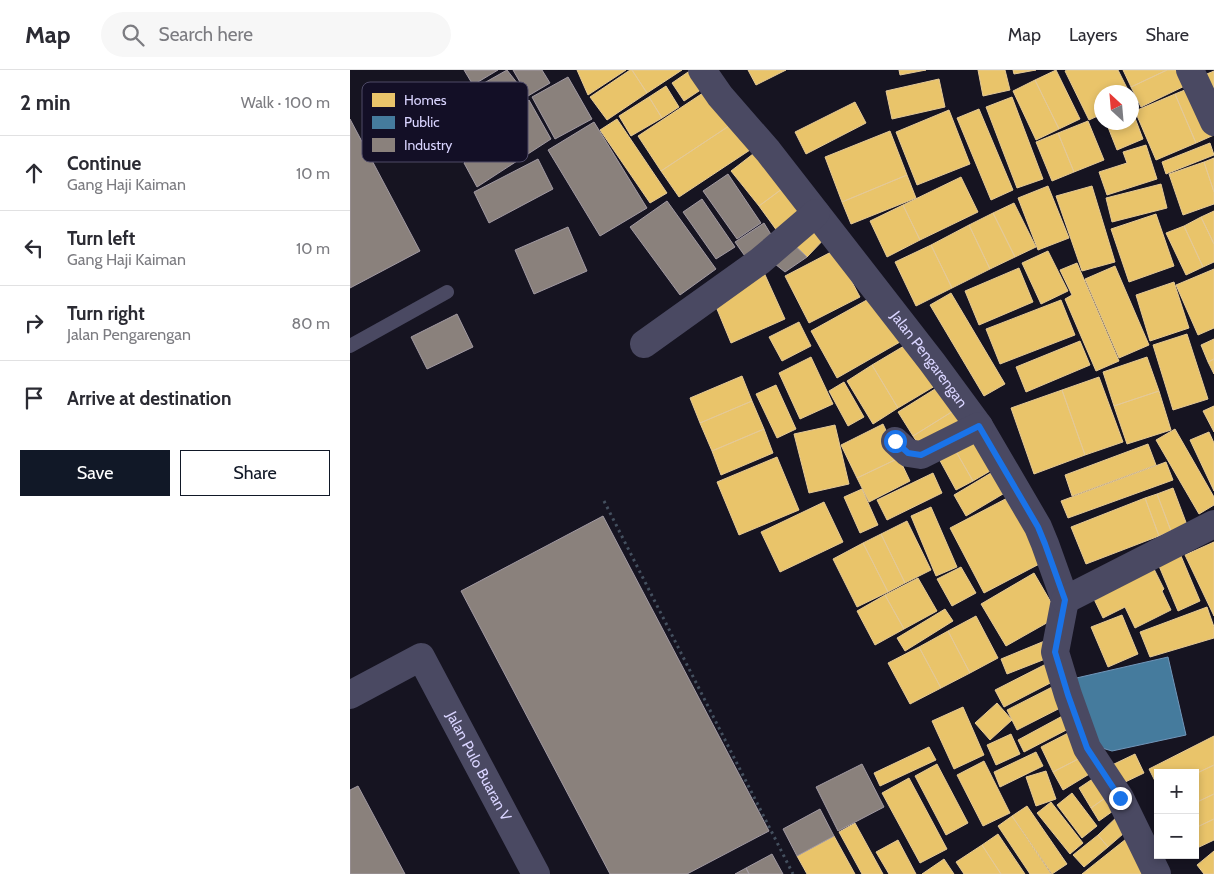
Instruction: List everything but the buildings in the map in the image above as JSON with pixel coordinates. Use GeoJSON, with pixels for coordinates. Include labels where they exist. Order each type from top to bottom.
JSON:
{"type":"FeatureCollection","features":[{"type":"Feature","properties":{"kind":"street","name":"Jalan Pengarengan"},"geometry":{"type":"LineString","coordinates":[[702,70],[720,96],[768,151],[932,362],[979,426],[1038,527],[1065,600]]}},
{"type":"Feature","properties":{"kind":"street"},"geometry":{"type":"LineString","coordinates":[[1190,70],[1214,122]]}},
{"type":"Feature","properties":{"kind":"street"},"geometry":{"type":"LineString","coordinates":[[644,344],[760,261],[816,213]]}},
{"type":"Feature","properties":{"kind":"street"},"geometry":{"type":"LineString","coordinates":[[895,441],[908,453],[921,455],[979,426]]}},
{"type":"Feature","properties":{"kind":"street"},"geometry":{"type":"LineString","coordinates":[[1157,874],[1120,798],[1087,748],[1055,652],[1065,600],[1214,524]]}},
{"type":"Feature","properties":{"kind":"street","name":"Jalan Pulo Buaran V"},"geometry":{"type":"LineString","coordinates":[[350,695],[421,657],[536,874]]}},
{"type":"Feature","properties":{"kind":"lane"},"geometry":{"type":"LineString","coordinates":[[350,346],[447,292]]}},
{"type":"Feature","properties":{"kind":"path"},"geometry":{"type":"LineString","coordinates":[[604,501],[793,874]]}},
{"type":"Feature","properties":{"kind":"route"},"geometry":{"type":"LineString","coordinates":[[895,441],[908,453],[921,455],[979,426],[1038,527],[1045,544],[1065,600],[1055,652],[1087,748],[1120,798]]}}]}
